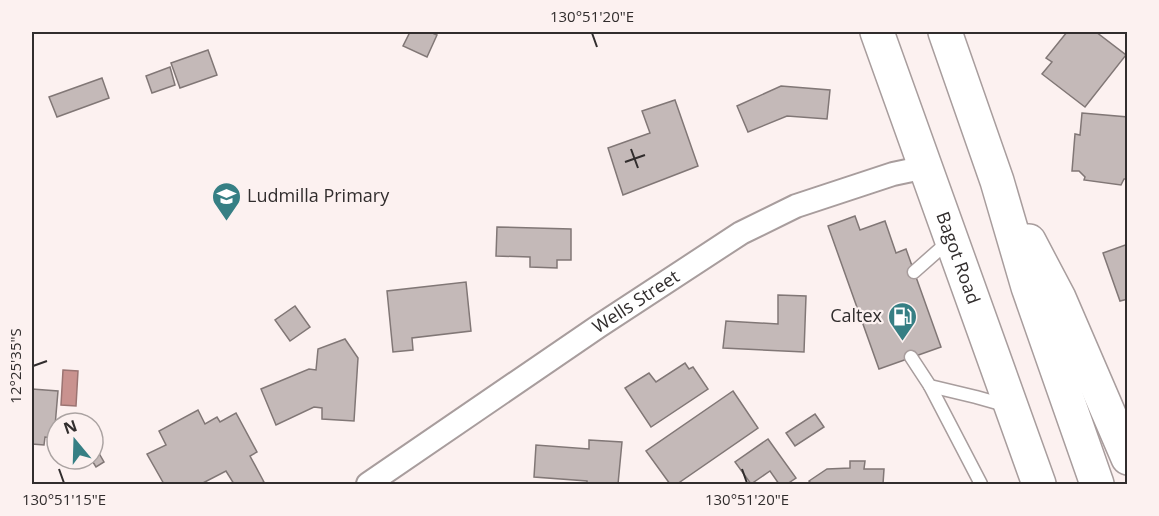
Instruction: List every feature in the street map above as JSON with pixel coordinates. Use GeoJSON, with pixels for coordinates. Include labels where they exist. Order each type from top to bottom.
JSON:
{"type":"FeatureCollection","features":[{"type":"Feature","properties":{"kind":"main road","name":"Bagot Road"},"geometry":{"type":"LineString","coordinates":[[878,32],[1012,408],[1034,482]]}},
{"type":"Feature","properties":{"kind":"main road"},"geometry":{"type":"LineString","coordinates":[[945,32],[996,181],[1028,287],[1097,484]]}},
{"type":"Feature","properties":{"kind":"main road"},"geometry":{"type":"LineString","coordinates":[[996,181],[1059,298],[1128,458]]}},
{"type":"Feature","properties":{"kind":"street","name":"Wells Street"},"geometry":{"type":"LineString","coordinates":[[368,484],[599,326],[741,233],[796,206],[893,174],[926,167]]}},
{"type":"Feature","properties":{"kind":"lane"},"geometry":{"type":"LineString","coordinates":[[914,272],[951,239]]}},
{"type":"Feature","properties":{"kind":"lane"},"geometry":{"type":"LineString","coordinates":[[911,357],[930,386],[981,484]]}},
{"type":"Feature","properties":{"kind":"lane"},"geometry":{"type":"LineString","coordinates":[[930,386],[1012,408]]}},
{"type":"Feature","properties":{"kind":"shaded area"},"geometry":{"type":"Polygon","coordinates":[[[63,370],[78,371],[76,406],[61,405],[63,370]]]}},
{"type":"Feature","properties":{"kind":"building"},"geometry":{"type":"Polygon","coordinates":[[[410,32],[430,32],[437,35],[427,57],[403,46],[410,32]]]}},
{"type":"Feature","properties":{"kind":"building"},"geometry":{"type":"Polygon","coordinates":[[[1067,32],[1096,32],[1126,55],[1085,107],[1042,74],[1052,62],[1046,58],[1067,32]]]}},
{"type":"Feature","properties":{"kind":"building"},"geometry":{"type":"Polygon","coordinates":[[[208,50],[217,75],[180,88],[171,63],[208,50]]]}},
{"type":"Feature","properties":{"kind":"building"},"geometry":{"type":"Polygon","coordinates":[[[170,67],[175,85],[152,93],[146,76],[170,67]]]}},
{"type":"Feature","properties":{"kind":"building"},"geometry":{"type":"Polygon","coordinates":[[[102,78],[109,98],[57,117],[49,97],[102,78]]]}},
{"type":"Feature","properties":{"kind":"building"},"geometry":{"type":"Polygon","coordinates":[[[781,86],[830,90],[827,119],[787,116],[748,132],[737,106],[781,86]]]}},
{"type":"Feature","properties":{"kind":"building"},"geometry":{"type":"Polygon","coordinates":[[[675,100],[698,166],[623,195],[608,148],[650,133],[642,111],[675,100]]]}},
{"type":"Feature","properties":{"kind":"building"},"geometry":{"type":"Polygon","coordinates":[[[1082,113],[1128,117],[1128,179],[1124,179],[1121,185],[1084,180],[1085,177],[1079,171],[1072,171],[1075,134],[1080,135],[1082,113]]]}},
{"type":"Feature","properties":{"kind":"building"},"geometry":{"type":"Polygon","coordinates":[[[855,216],[860,230],[885,221],[896,253],[906,249],[941,347],[879,369],[828,226],[855,216]]]}},
{"type":"Feature","properties":{"kind":"building"},"geometry":{"type":"Polygon","coordinates":[[[497,227],[571,229],[571,260],[557,260],[557,268],[530,267],[530,257],[496,256],[497,227]]]}},
{"type":"Feature","properties":{"kind":"building"},"geometry":{"type":"Polygon","coordinates":[[[1128,244],[1128,299],[1120,301],[1103,253],[1128,244]]]}},
{"type":"Feature","properties":{"kind":"building"},"geometry":{"type":"Polygon","coordinates":[[[466,282],[471,331],[412,338],[413,350],[393,352],[387,291],[466,282]]]}},
{"type":"Feature","properties":{"kind":"building"},"geometry":{"type":"Polygon","coordinates":[[[778,295],[806,296],[804,352],[723,348],[726,321],[778,324],[778,295]]]}},
{"type":"Feature","properties":{"kind":"building"},"geometry":{"type":"Polygon","coordinates":[[[295,306],[310,327],[290,341],[275,320],[295,306]]]}},
{"type":"Feature","properties":{"kind":"building"},"geometry":{"type":"Polygon","coordinates":[[[345,339],[358,358],[354,421],[322,419],[322,408],[314,407],[276,425],[261,389],[309,369],[316,370],[318,349],[345,339]]]}},
{"type":"Feature","properties":{"kind":"building"},"geometry":{"type":"Polygon","coordinates":[[[685,363],[689,369],[693,367],[708,389],[651,427],[625,388],[649,373],[656,382],[685,363]]]}},
{"type":"Feature","properties":{"kind":"building"},"geometry":{"type":"Polygon","coordinates":[[[32,389],[58,391],[56,411],[45,411],[44,445],[32,444],[32,389]]]}},
{"type":"Feature","properties":{"kind":"building"},"geometry":{"type":"Polygon","coordinates":[[[733,391],[758,428],[677,484],[670,484],[646,451],[733,391]]]}},
{"type":"Feature","properties":{"kind":"building"},"geometry":{"type":"Polygon","coordinates":[[[198,410],[205,424],[217,417],[220,422],[236,413],[257,452],[250,456],[264,482],[234,484],[226,471],[201,484],[164,484],[147,454],[166,445],[159,431],[198,410]]]}},
{"type":"Feature","properties":{"kind":"building"},"geometry":{"type":"Polygon","coordinates":[[[815,414],[824,427],[795,446],[786,433],[815,414]]]}},
{"type":"Feature","properties":{"kind":"building"},"geometry":{"type":"Polygon","coordinates":[[[768,439],[796,478],[787,484],[779,484],[770,471],[751,484],[735,462],[768,439]]]}},
{"type":"Feature","properties":{"kind":"building"},"geometry":{"type":"Polygon","coordinates":[[[589,440],[622,442],[618,484],[587,484],[587,481],[534,477],[536,445],[589,449],[589,440]]]}},
{"type":"Feature","properties":{"kind":"building"},"geometry":{"type":"Polygon","coordinates":[[[850,461],[865,461],[864,469],[884,469],[883,484],[812,484],[809,481],[827,469],[850,468],[850,461]]]}},
{"type":"Feature","properties":{"kind":"place","name":"Ludmilla Primary"},"geometry":{"type":"Point","coordinates":[226,222]}},
{"type":"Feature","properties":{"kind":"place","name":"Caltex"},"geometry":{"type":"Point","coordinates":[903,342]}}]}
